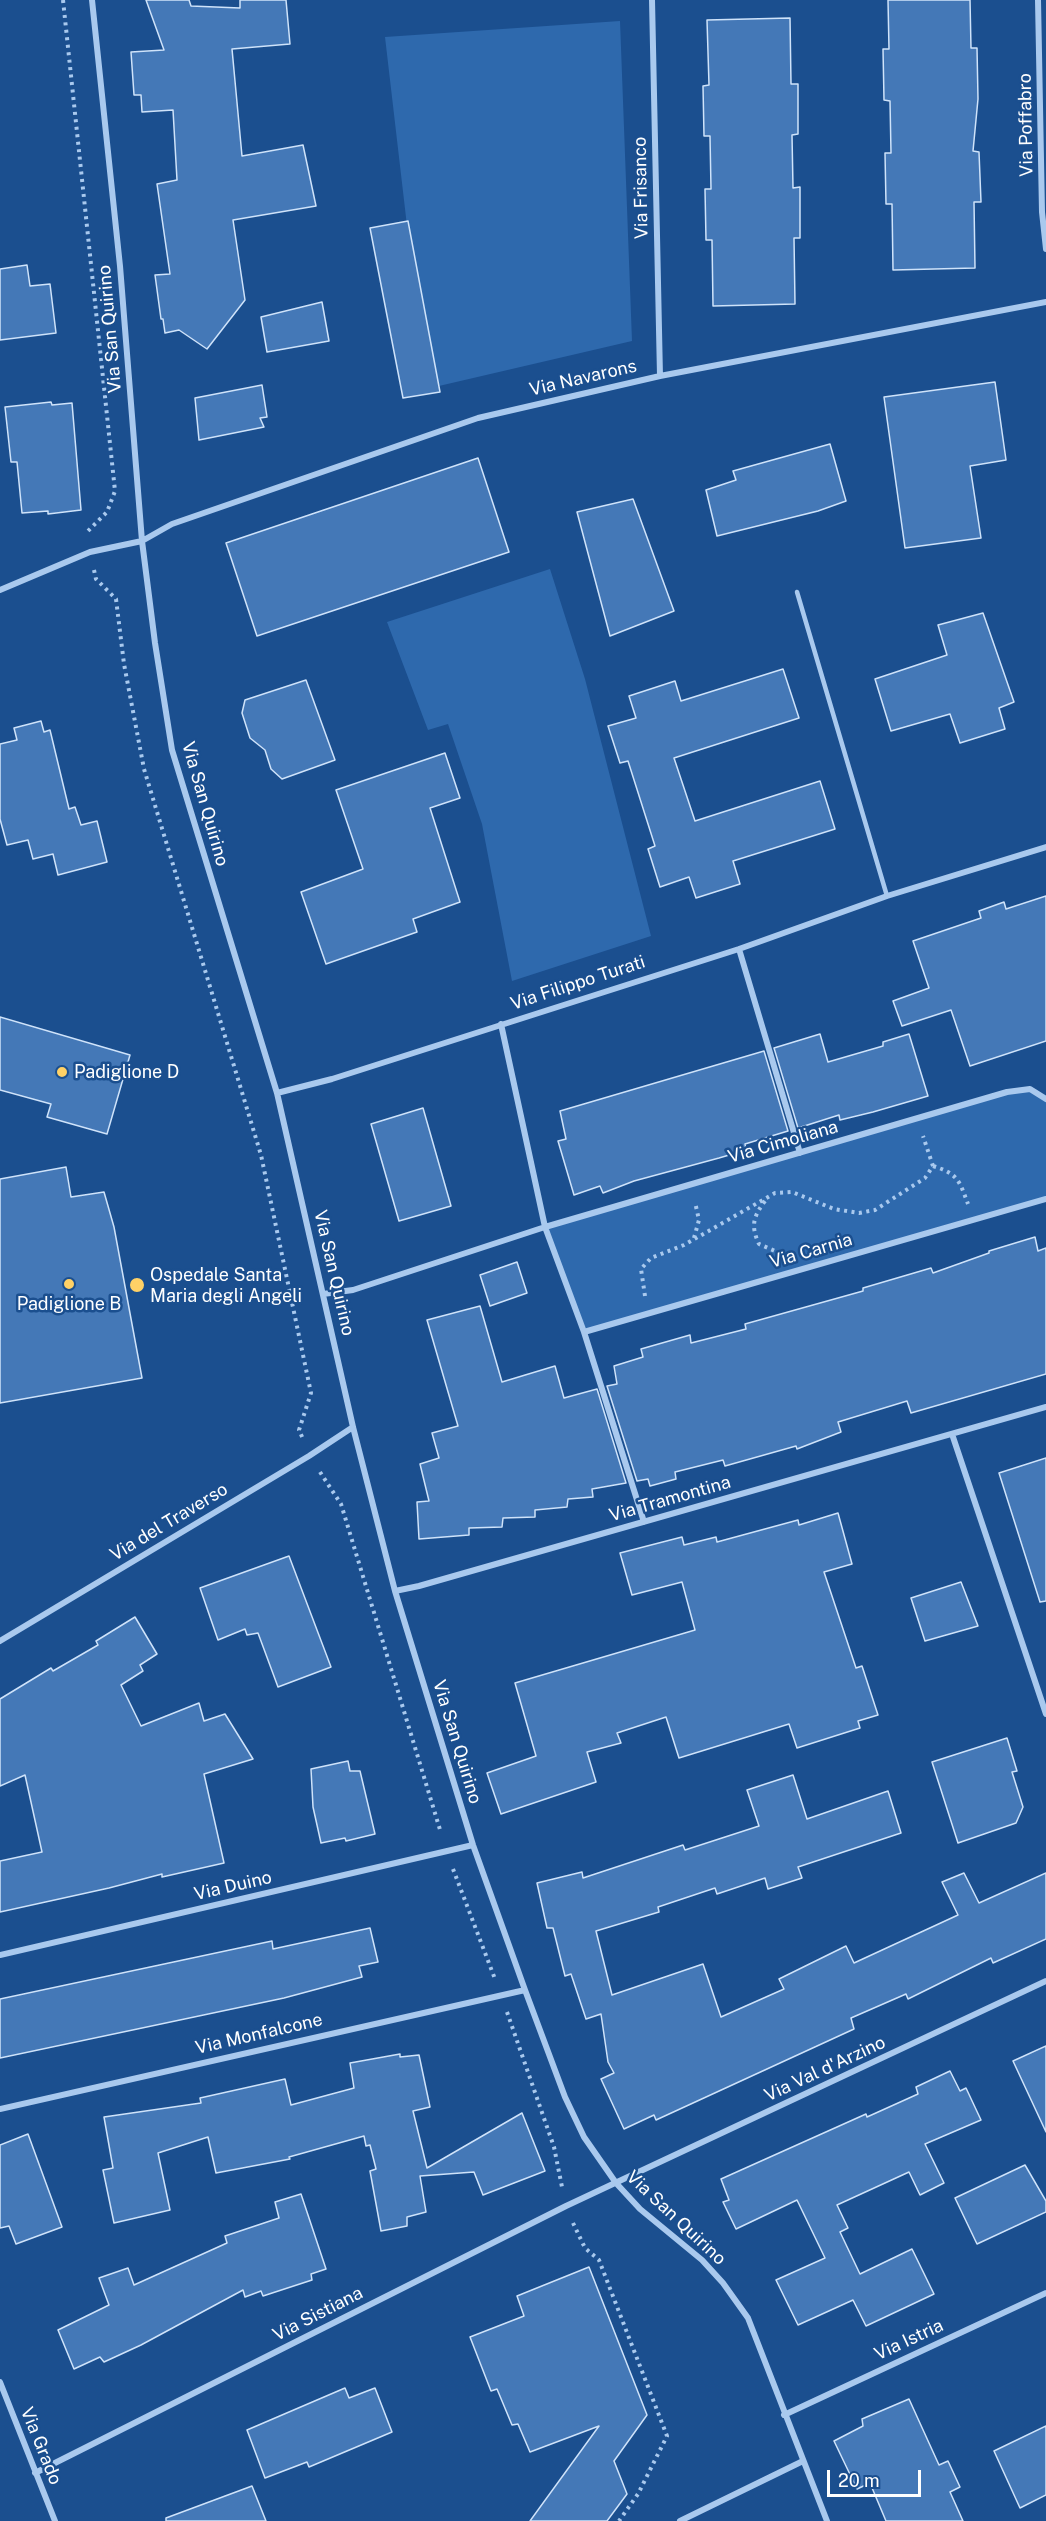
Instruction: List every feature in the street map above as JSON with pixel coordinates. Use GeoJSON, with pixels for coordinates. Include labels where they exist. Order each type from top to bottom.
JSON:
{"type":"FeatureCollection","features":[{"type":"Feature","properties":{"kind":"street","name":"Via San Quirino"},"geometry":{"type":"LineString","coordinates":[[92,0],[119,254],[142,541],[154,643],[172,750],[277,1093],[353,1427],[395,1591],[473,1845],[565,2097],[584,2137],[616,2183],[640,2209],[702,2260],[723,2283],[748,2318],[827,2521]]}},
{"type":"Feature","properties":{"kind":"street","name":"Via Frisanco"},"geometry":{"type":"LineString","coordinates":[[652,0],[660,376]]}},
{"type":"Feature","properties":{"kind":"street","name":"Via Poffabro"},"geometry":{"type":"LineString","coordinates":[[1038,0],[1046,249]]}},
{"type":"Feature","properties":{"kind":"street","name":"Via Navarons"},"geometry":{"type":"LineString","coordinates":[[0,590],[90,552],[142,541],[172,524],[478,418],[660,376],[1046,302]]}},
{"type":"Feature","properties":{"kind":"street","name":"Via Filippo Turati"},"geometry":{"type":"LineString","coordinates":[[277,1093],[332,1079],[739,949],[887,896],[1046,847]]}},
{"type":"Feature","properties":{"kind":"street"},"geometry":{"type":"LineString","coordinates":[[739,949],[800,1152]]}},
{"type":"Feature","properties":{"kind":"street"},"geometry":{"type":"LineString","coordinates":[[501,1024],[546,1227],[584,1332],[644,1522]]}},
{"type":"Feature","properties":{"kind":"street","name":"Via Cimoliana"},"geometry":{"type":"LineString","coordinates":[[323,1294],[353,1290],[546,1227],[1007,1092],[1030,1089],[1046,1099]]}},
{"type":"Feature","properties":{"kind":"street","name":"Via Carnia"},"geometry":{"type":"LineString","coordinates":[[584,1332],[1046,1199]]}},
{"type":"Feature","properties":{"kind":"street","name":"Via Tramontina"},"geometry":{"type":"LineString","coordinates":[[395,1591],[1046,1407]]}},
{"type":"Feature","properties":{"kind":"street","name":"Via del Traverso"},"geometry":{"type":"LineString","coordinates":[[0,1641],[309,1456],[353,1427]]}},
{"type":"Feature","properties":{"kind":"street"},"geometry":{"type":"LineString","coordinates":[[952,1434],[1046,1714]]}},
{"type":"Feature","properties":{"kind":"street","name":"Via Duino"},"geometry":{"type":"LineString","coordinates":[[0,1955],[473,1845]]}},
{"type":"Feature","properties":{"kind":"street","name":"Via Val d'Arzino"},"geometry":{"type":"LineString","coordinates":[[616,2183],[1046,1981]]}},
{"type":"Feature","properties":{"kind":"street","name":"Via Monfalcone"},"geometry":{"type":"LineString","coordinates":[[0,2109],[525,1990]]}},
{"type":"Feature","properties":{"kind":"street","name":"Via Sistiana"},"geometry":{"type":"LineString","coordinates":[[35,2473],[616,2183]]}},
{"type":"Feature","properties":{"kind":"street","name":"Via Istria"},"geometry":{"type":"LineString","coordinates":[[784,2415],[1046,2293]]}},
{"type":"Feature","properties":{"kind":"street","name":"Via Grado"},"geometry":{"type":"LineString","coordinates":[[0,2382],[55,2521]]}},
{"type":"Feature","properties":{"kind":"street"},"geometry":{"type":"LineString","coordinates":[[680,2521],[803,2461]]}},
{"type":"Feature","properties":{"kind":"lane"},"geometry":{"type":"LineString","coordinates":[[797,592],[887,896]]}},
{"type":"Feature","properties":{"kind":"path"},"geometry":{"type":"LineString","coordinates":[[917,1118],[933,1166]]}},
{"type":"Feature","properties":{"kind":"path"},"geometry":{"type":"LineString","coordinates":[[650,1313],[642,1288],[641,1269],[651,1258],[694,1239],[775,1193],[792,1192],[834,1209],[859,1213],[875,1210],[925,1178],[933,1166]]}},
{"type":"Feature","properties":{"kind":"path"},"geometry":{"type":"LineString","coordinates":[[933,1166],[950,1172],[959,1179],[974,1220]]}},
{"type":"Feature","properties":{"kind":"path"},"geometry":{"type":"LineString","coordinates":[[689,1185],[699,1220],[694,1239]]}},
{"type":"Feature","properties":{"kind":"path"},"geometry":{"type":"LineString","coordinates":[[767,1198],[753,1217],[753,1232],[759,1244],[782,1254],[792,1272]]}},
{"type":"Feature","properties":{"kind":"path"},"geometry":{"type":"LineString","coordinates":[[566,2206],[585,2248],[598,2260],[667,2436],[638,2494],[619,2521]]}},
{"type":"Feature","properties":{"kind":"shaded area"},"geometry":{"type":"Polygon","coordinates":[[[620,21],[632,341],[426,389],[385,37],[620,21]]]}},
{"type":"Feature","properties":{"kind":"shaded area"},"geometry":{"type":"Polygon","coordinates":[[[550,569],[585,679],[651,936],[512,981],[482,824],[448,724],[428,730],[387,622],[550,569]]]}},
{"type":"Feature","properties":{"kind":"shaded area"},"geometry":{"type":"Polygon","coordinates":[[[1030,1089],[1046,1099],[1046,1199],[584,1332],[545,1227],[1007,1092],[1030,1089]]]}},
{"type":"Feature","properties":{"kind":"building"},"geometry":{"type":"Polygon","coordinates":[[[146,0],[189,0],[191,6],[240,8],[240,0],[286,0],[290,44],[232,49],[242,156],[303,145],[316,206],[233,220],[245,300],[207,349],[179,330],[165,333],[163,319],[161,319],[155,275],[170,274],[157,184],[177,180],[173,110],[142,112],[141,95],[134,95],[131,52],[164,50],[146,0]]]}},
{"type":"Feature","properties":{"kind":"building"},"geometry":{"type":"Polygon","coordinates":[[[888,0],[970,0],[971,48],[977,48],[978,99],[973,151],[979,152],[981,202],[974,202],[975,268],[893,270],[892,204],[886,204],[885,153],[891,153],[890,101],[884,100],[883,49],[889,49],[888,0]]]}},
{"type":"Feature","properties":{"kind":"building"},"geometry":{"type":"Polygon","coordinates":[[[790,18],[791,84],[798,84],[798,134],[792,135],[793,188],[800,187],[800,238],[794,238],[795,304],[713,306],[712,240],[706,240],[705,189],[711,189],[710,136],[704,136],[703,86],[709,85],[707,20],[790,18]]]}},
{"type":"Feature","properties":{"kind":"building"},"geometry":{"type":"Polygon","coordinates":[[[408,221],[440,392],[403,398],[370,228],[408,221]]]}},
{"type":"Feature","properties":{"kind":"building"},"geometry":{"type":"Polygon","coordinates":[[[27,265],[30,286],[50,284],[56,333],[0,340],[0,269],[27,265]]]}},
{"type":"Feature","properties":{"kind":"building"},"geometry":{"type":"Polygon","coordinates":[[[322,302],[329,341],[267,352],[261,317],[322,302]]]}},
{"type":"Feature","properties":{"kind":"building"},"geometry":{"type":"Polygon","coordinates":[[[995,382],[1006,460],[970,466],[981,538],[905,548],[884,397],[995,382]]]}},
{"type":"Feature","properties":{"kind":"building"},"geometry":{"type":"Polygon","coordinates":[[[262,385],[267,417],[260,418],[264,427],[199,440],[195,398],[262,385]]]}},
{"type":"Feature","properties":{"kind":"building"},"geometry":{"type":"Polygon","coordinates":[[[51,402],[52,405],[72,403],[81,510],[48,514],[48,511],[22,513],[17,462],[11,462],[5,407],[51,402]]]}},
{"type":"Feature","properties":{"kind":"building"},"geometry":{"type":"Polygon","coordinates":[[[830,444],[846,501],[818,511],[717,536],[706,490],[736,480],[733,471],[830,444]]]}},
{"type":"Feature","properties":{"kind":"building"},"geometry":{"type":"Polygon","coordinates":[[[478,458],[509,552],[257,636],[226,543],[478,458]]]}},
{"type":"Feature","properties":{"kind":"building"},"geometry":{"type":"Polygon","coordinates":[[[633,499],[674,611],[610,636],[577,512],[633,499]]]}},
{"type":"Feature","properties":{"kind":"building"},"geometry":{"type":"Polygon","coordinates":[[[983,613],[1014,702],[999,708],[1005,729],[960,743],[950,714],[891,731],[875,679],[947,655],[938,625],[983,613]]]}},
{"type":"Feature","properties":{"kind":"building"},"geometry":{"type":"Polygon","coordinates":[[[783,669],[799,718],[674,758],[695,821],[820,781],[835,829],[733,861],[740,884],[696,898],[689,877],[660,887],[648,849],[655,846],[628,761],[620,763],[608,726],[636,718],[629,696],[675,681],[681,701],[783,669]]]}},
{"type":"Feature","properties":{"kind":"building"},"geometry":{"type":"Polygon","coordinates":[[[306,680],[335,760],[282,779],[271,769],[265,750],[250,738],[242,713],[245,700],[306,680]]]}},
{"type":"Feature","properties":{"kind":"building"},"geometry":{"type":"Polygon","coordinates":[[[41,721],[44,732],[50,730],[69,809],[75,807],[81,825],[97,821],[107,862],[58,875],[53,854],[33,859],[28,840],[7,845],[0,819],[0,744],[17,740],[14,728],[41,721]]]}},
{"type":"Feature","properties":{"kind":"building"},"geometry":{"type":"Polygon","coordinates":[[[445,753],[460,798],[430,808],[460,902],[413,919],[417,932],[326,964],[301,892],[363,869],[336,790],[445,753]]]}},
{"type":"Feature","properties":{"kind":"building"},"geometry":{"type":"Polygon","coordinates":[[[1046,896],[1046,1041],[970,1066],[951,1010],[902,1026],[893,1001],[929,988],[913,941],[981,918],[979,911],[1004,902],[1006,909],[1046,896]]]}},
{"type":"Feature","properties":{"kind":"building","name":"Padiglione D"},"geometry":{"type":"Polygon","coordinates":[[[0,1017],[130,1055],[107,1134],[47,1117],[51,1104],[0,1090],[0,1017]]]}},
{"type":"Feature","properties":{"kind":"building"},"geometry":{"type":"Polygon","coordinates":[[[820,1034],[828,1062],[883,1046],[883,1042],[909,1034],[928,1096],[840,1120],[839,1115],[798,1128],[774,1048],[820,1034]]]}},
{"type":"Feature","properties":{"kind":"building"},"geometry":{"type":"Polygon","coordinates":[[[764,1051],[788,1131],[745,1144],[746,1150],[634,1181],[603,1193],[600,1186],[574,1195],[558,1141],[566,1139],[560,1111],[764,1051]]]}},
{"type":"Feature","properties":{"kind":"building"},"geometry":{"type":"Polygon","coordinates":[[[423,1108],[451,1206],[399,1221],[371,1124],[423,1108]]]}},
{"type":"Feature","properties":{"kind":"building","name":"Padiglione B"},"geometry":{"type":"Polygon","coordinates":[[[66,1167],[71,1197],[104,1192],[114,1227],[142,1378],[0,1403],[0,1179],[66,1167]]]}},
{"type":"Feature","properties":{"kind":"building"},"geometry":{"type":"Polygon","coordinates":[[[1035,1237],[1038,1251],[1046,1248],[1046,1374],[911,1413],[907,1401],[838,1422],[841,1432],[797,1449],[796,1446],[725,1466],[723,1460],[675,1472],[676,1479],[650,1486],[648,1479],[637,1481],[607,1386],[617,1384],[614,1366],[643,1357],[641,1349],[690,1335],[691,1343],[746,1329],[745,1324],[863,1291],[863,1288],[931,1268],[933,1273],[989,1253],[989,1251],[1035,1237]]]}},
{"type":"Feature","properties":{"kind":"building"},"geometry":{"type":"Polygon","coordinates":[[[517,1262],[527,1293],[490,1306],[480,1275],[517,1262]]]}},
{"type":"Feature","properties":{"kind":"building"},"geometry":{"type":"Polygon","coordinates":[[[480,1306],[502,1382],[555,1366],[564,1398],[597,1389],[626,1483],[592,1489],[593,1497],[568,1499],[567,1507],[535,1510],[535,1517],[503,1518],[502,1527],[469,1528],[469,1535],[419,1539],[417,1502],[429,1501],[420,1464],[439,1458],[432,1433],[458,1426],[427,1320],[480,1306]]]}},
{"type":"Feature","properties":{"kind":"building"},"geometry":{"type":"Polygon","coordinates":[[[1046,1458],[1046,1601],[1040,1602],[999,1473],[1046,1458]]]}},
{"type":"Feature","properties":{"kind":"building"},"geometry":{"type":"Polygon","coordinates":[[[838,1513],[852,1564],[824,1572],[856,1668],[862,1666],[878,1715],[858,1721],[860,1728],[797,1748],[789,1724],[679,1758],[666,1717],[617,1733],[621,1743],[587,1752],[596,1782],[501,1814],[487,1773],[536,1756],[515,1683],[695,1630],[682,1582],[632,1595],[620,1553],[682,1537],[684,1545],[716,1537],[717,1542],[798,1520],[799,1525],[838,1513]]]}},
{"type":"Feature","properties":{"kind":"building"},"geometry":{"type":"Polygon","coordinates":[[[289,1556],[331,1667],[278,1687],[258,1633],[247,1635],[245,1629],[218,1640],[200,1588],[289,1556]]]}},
{"type":"Feature","properties":{"kind":"building"},"geometry":{"type":"Polygon","coordinates":[[[961,1582],[978,1626],[925,1641],[911,1598],[961,1582]]]}},
{"type":"Feature","properties":{"kind":"building"},"geometry":{"type":"Polygon","coordinates":[[[135,1617],[157,1654],[140,1665],[143,1671],[121,1685],[141,1726],[199,1703],[204,1721],[225,1714],[253,1759],[204,1774],[224,1863],[162,1877],[162,1874],[0,1912],[0,1861],[42,1852],[25,1775],[0,1786],[0,1699],[51,1668],[53,1671],[98,1645],[96,1641],[135,1617]]]}},
{"type":"Feature","properties":{"kind":"building"},"geometry":{"type":"Polygon","coordinates":[[[1007,1738],[1017,1771],[1012,1772],[1023,1807],[1016,1823],[958,1843],[932,1762],[1007,1738]]]}},
{"type":"Feature","properties":{"kind":"building"},"geometry":{"type":"Polygon","coordinates":[[[348,1761],[350,1771],[360,1771],[375,1834],[346,1841],[345,1838],[321,1843],[313,1807],[311,1769],[348,1761]]]}},
{"type":"Feature","properties":{"kind":"building"},"geometry":{"type":"Polygon","coordinates":[[[793,1775],[807,1819],[888,1791],[901,1833],[798,1867],[802,1878],[768,1889],[765,1878],[717,1894],[715,1888],[658,1907],[659,1912],[596,1931],[612,1995],[703,1964],[721,2017],[784,1989],[779,1979],[846,1946],[854,1963],[958,1915],[942,1882],[964,1873],[979,1903],[1046,1873],[1046,1939],[993,1963],[991,1958],[908,1999],[906,1994],[851,2018],[854,2029],[656,2120],[654,2115],[624,2129],[601,2079],[614,2073],[608,2062],[601,2014],[586,2019],[571,1974],[565,1976],[553,1928],[547,1928],[537,1883],[582,1872],[583,1878],[683,1845],[685,1850],[759,1826],[747,1790],[793,1775]]]}},
{"type":"Feature","properties":{"kind":"building"},"geometry":{"type":"Polygon","coordinates":[[[370,1928],[378,1962],[359,1966],[362,1977],[284,1998],[0,2058],[0,1999],[272,1941],[273,1949],[370,1928]]]}},
{"type":"Feature","properties":{"kind":"building"},"geometry":{"type":"Polygon","coordinates":[[[1046,2046],[1046,2132],[1013,2061],[1046,2046]]]}},
{"type":"Feature","properties":{"kind":"building"},"geometry":{"type":"Polygon","coordinates":[[[400,2054],[400,2057],[419,2055],[430,2107],[413,2111],[427,2168],[522,2113],[545,2171],[483,2195],[474,2172],[420,2176],[426,2212],[407,2217],[407,2226],[381,2231],[370,2171],[376,2169],[370,2145],[366,2146],[364,2136],[289,2157],[290,2159],[216,2173],[208,2137],[158,2153],[170,2210],[114,2223],[103,2170],[113,2168],[104,2117],[201,2103],[200,2098],[285,2079],[291,2105],[354,2088],[350,2063],[400,2054]]]}},
{"type":"Feature","properties":{"kind":"building"},"geometry":{"type":"Polygon","coordinates":[[[950,2071],[960,2091],[966,2088],[981,2120],[925,2144],[944,2183],[920,2195],[909,2172],[837,2205],[848,2228],[840,2232],[860,2274],[912,2249],[934,2294],[866,2326],[853,2300],[798,2325],[776,2280],[825,2258],[797,2200],[736,2229],[723,2202],[729,2200],[721,2179],[866,2114],[867,2117],[918,2094],[916,2087],[950,2071]]]}},
{"type":"Feature","properties":{"kind":"building"},"geometry":{"type":"Polygon","coordinates":[[[28,2134],[62,2227],[16,2244],[9,2226],[0,2228],[0,2145],[28,2134]]]}},
{"type":"Feature","properties":{"kind":"building"},"geometry":{"type":"Polygon","coordinates":[[[1025,2165],[1046,2201],[1046,2212],[977,2244],[955,2198],[1025,2165]]]}},
{"type":"Feature","properties":{"kind":"building"},"geometry":{"type":"Polygon","coordinates":[[[301,2194],[326,2269],[311,2274],[312,2280],[263,2296],[261,2291],[245,2297],[243,2290],[141,2345],[104,2362],[100,2357],[74,2369],[58,2330],[109,2305],[99,2278],[128,2268],[134,2285],[227,2243],[225,2236],[279,2218],[275,2202],[301,2194]]]}},
{"type":"Feature","properties":{"kind":"building"},"geometry":{"type":"Polygon","coordinates":[[[589,2267],[647,2415],[614,2461],[627,2494],[607,2521],[530,2521],[599,2426],[530,2452],[518,2424],[512,2425],[497,2389],[491,2391],[470,2337],[524,2316],[517,2296],[589,2267]]]}},
{"type":"Feature","properties":{"kind":"building"},"geometry":{"type":"Polygon","coordinates":[[[345,2388],[349,2398],[375,2388],[392,2432],[309,2467],[307,2462],[265,2478],[247,2430],[345,2388]]]}},
{"type":"Feature","properties":{"kind":"building"},"geometry":{"type":"Polygon","coordinates":[[[909,2399],[939,2465],[948,2461],[960,2487],[950,2492],[963,2521],[886,2521],[870,2483],[857,2489],[834,2441],[863,2426],[862,2419],[909,2399]]]}},
{"type":"Feature","properties":{"kind":"building"},"geometry":{"type":"Polygon","coordinates":[[[1046,2426],[1046,2495],[1020,2508],[994,2451],[1046,2426]]]}},
{"type":"Feature","properties":{"kind":"building"},"geometry":{"type":"Polygon","coordinates":[[[252,2486],[266,2521],[166,2521],[166,2518],[252,2486]]]}},
{"type":"Feature","properties":{"kind":"place","name":"Padiglione D"},"geometry":{"type":"Point","coordinates":[62,1072]}},
{"type":"Feature","properties":{"kind":"place","name":"Padiglione B"},"geometry":{"type":"Point","coordinates":[69,1284]}},
{"type":"Feature","properties":{"kind":"place","name":"Ospedale Santa Maria degli Angeli"},"geometry":{"type":"Point","coordinates":[137,1285]}}]}
